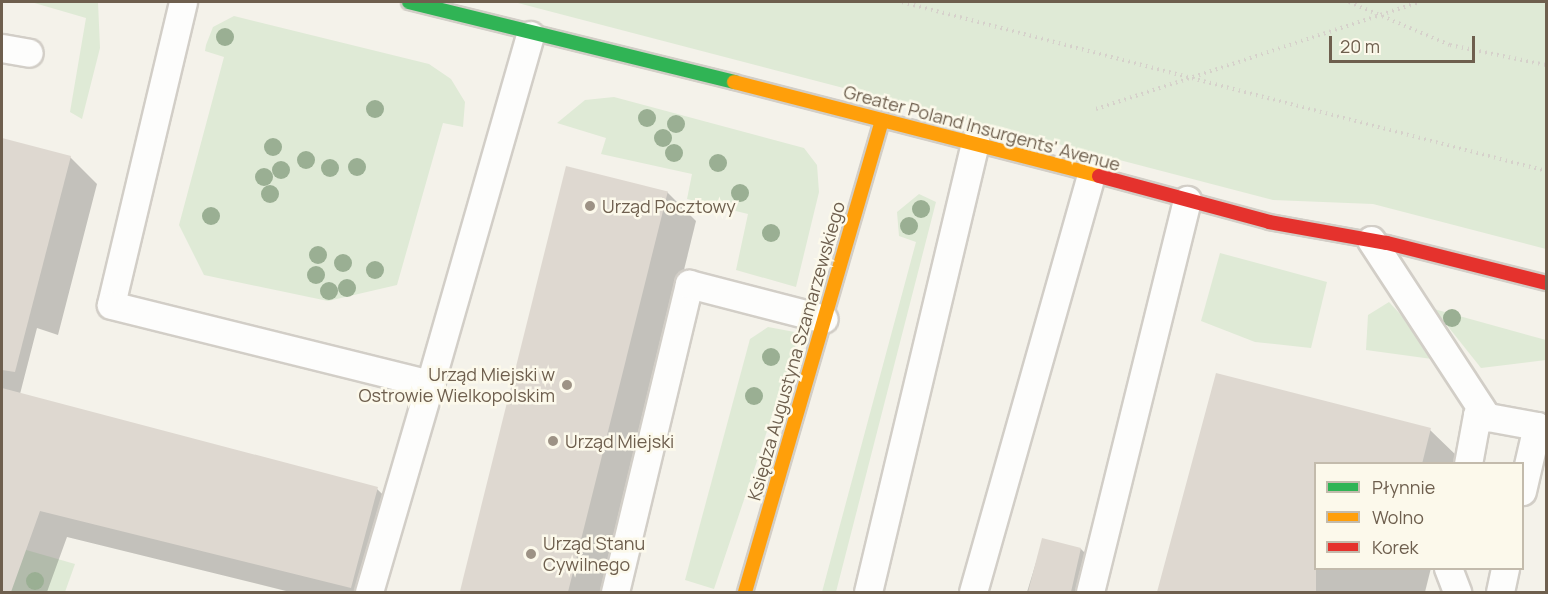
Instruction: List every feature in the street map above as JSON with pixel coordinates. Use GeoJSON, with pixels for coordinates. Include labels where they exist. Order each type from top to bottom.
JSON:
{"type":"FeatureCollection","features":[{"type":"Feature","properties":{"kind":"street","name":"Greater Poland Insurgents' Avenue"},"geometry":{"type":"LineString","coordinates":[[409,2],[530,35],[975,142],[1187,200],[1371,240],[1546,283]]}},
{"type":"Feature","properties":{"kind":"street","name":"Księdza Augustyna Szamarzewskiego"},"geometry":{"type":"LineString","coordinates":[[745,592],[882,120]]}},
{"type":"Feature","properties":{"kind":"lane"},"geometry":{"type":"LineString","coordinates":[[183,2],[111,305],[430,384]]}},
{"type":"Feature","properties":{"kind":"lane"},"geometry":{"type":"LineString","coordinates":[[369,592],[530,35]]}},
{"type":"Feature","properties":{"kind":"lane"},"geometry":{"type":"LineString","coordinates":[[2,48],[29,53]]}},
{"type":"Feature","properties":{"kind":"lane"},"geometry":{"type":"LineString","coordinates":[[868,592],[975,142]]}},
{"type":"Feature","properties":{"kind":"lane"},"geometry":{"type":"LineString","coordinates":[[974,592],[1090,174]]}},
{"type":"Feature","properties":{"kind":"lane"},"geometry":{"type":"LineString","coordinates":[[1090,592],[1187,200]]}},
{"type":"Feature","properties":{"kind":"lane"},"geometry":{"type":"LineString","coordinates":[[1371,240],[1487,417]]}},
{"type":"Feature","properties":{"kind":"lane"},"geometry":{"type":"LineString","coordinates":[[615,592],[689,284],[824,319]]}},
{"type":"Feature","properties":{"kind":"lane"},"geometry":{"type":"LineString","coordinates":[[1468,462],[1477,415],[1537,426],[1524,482]]}},
{"type":"Feature","properties":{"kind":"lane"},"geometry":{"type":"LineString","coordinates":[[1449,570],[1457,592]]}},
{"type":"Feature","properties":{"kind":"lane"},"geometry":{"type":"LineString","coordinates":[[1500,592],[1505,570]]}},
{"type":"Feature","properties":{"kind":"path"},"geometry":{"type":"LineString","coordinates":[[902,2],[1546,171]]}},
{"type":"Feature","properties":{"kind":"path"},"geometry":{"type":"LineString","coordinates":[[1349,2],[1450,45],[1546,65]]}},
{"type":"Feature","properties":{"kind":"path"},"geometry":{"type":"LineString","coordinates":[[1096,109],[1419,2]]}},
{"type":"Feature","properties":{"kind":"green space"},"geometry":{"type":"Polygon","coordinates":[[[31,2],[98,2],[100,48],[82,119],[70,112],[86,18],[31,2]]]}},
{"type":"Feature","properties":{"kind":"green space"},"geometry":{"type":"Polygon","coordinates":[[[514,2],[1546,2],[1546,249],[1373,204],[1273,200],[514,2]]]}},
{"type":"Feature","properties":{"kind":"green space"},"geometry":{"type":"Polygon","coordinates":[[[234,16],[429,64],[451,79],[465,102],[463,127],[443,123],[397,285],[328,301],[204,275],[179,225],[224,57],[205,51],[206,45],[213,27],[234,16]]]}},
{"type":"Feature","properties":{"kind":"green space"},"geometry":{"type":"Polygon","coordinates":[[[614,97],[804,148],[817,165],[819,192],[796,287],[736,270],[748,214],[687,199],[692,174],[601,154],[606,138],[557,123],[585,100],[614,97]]]}},
{"type":"Feature","properties":{"kind":"green space"},"geometry":{"type":"Polygon","coordinates":[[[919,194],[936,202],[836,592],[822,592],[916,242],[899,236],[897,212],[919,194]]]}},
{"type":"Feature","properties":{"kind":"green space"},"geometry":{"type":"Polygon","coordinates":[[[1220,253],[1327,282],[1311,348],[1255,342],[1201,321],[1220,253]]]}},
{"type":"Feature","properties":{"kind":"green space"},"geometry":{"type":"Polygon","coordinates":[[[1389,302],[1427,343],[1432,359],[1366,350],[1368,315],[1389,302]]]}},
{"type":"Feature","properties":{"kind":"green space"},"geometry":{"type":"Polygon","coordinates":[[[1434,309],[1546,340],[1546,360],[1481,368],[1434,309]]]}},
{"type":"Feature","properties":{"kind":"green space"},"geometry":{"type":"Polygon","coordinates":[[[768,327],[800,333],[714,589],[685,580],[750,339],[768,327]]]}},
{"type":"Feature","properties":{"kind":"green space"},"geometry":{"type":"Polygon","coordinates":[[[2,543],[75,564],[65,592],[2,592],[2,543]]]}},
{"type":"Feature","properties":{"kind":"building"},"geometry":{"type":"Polygon","coordinates":[[[2,138],[71,156],[15,372],[2,370],[2,138]]]}},
{"type":"Feature","properties":{"kind":"building","name":"Urząd Miejski"},"geometry":{"type":"Polygon","coordinates":[[[566,166],[668,191],[568,592],[460,592],[566,166]]]}},
{"type":"Feature","properties":{"kind":"building"},"geometry":{"type":"Polygon","coordinates":[[[1216,373],[1431,428],[1422,462],[1314,462],[1316,592],[1157,592],[1216,373]]]}},
{"type":"Feature","properties":{"kind":"building"},"geometry":{"type":"Polygon","coordinates":[[[2,388],[378,487],[351,588],[40,511],[11,592],[2,592],[2,388]]]}},
{"type":"Feature","properties":{"kind":"building"},"geometry":{"type":"Polygon","coordinates":[[[1042,538],[1081,548],[1071,592],[1028,592],[1042,538]]]}},
{"type":"Feature","properties":{"kind":"traffic: fast"},"geometry":{"type":"LineString","coordinates":[[409,2],[734,82]]}},
{"type":"Feature","properties":{"kind":"traffic: slow"},"geometry":{"type":"LineString","coordinates":[[734,82],[1099,176]]}},
{"type":"Feature","properties":{"kind":"traffic: slow"},"geometry":{"type":"LineString","coordinates":[[745,592],[882,120]]}},
{"type":"Feature","properties":{"kind":"traffic: jam"},"geometry":{"type":"LineString","coordinates":[[1099,176],[1269,222],[1387,243],[1546,283]]}},
{"type":"Feature","properties":{"kind":"place","name":"Urząd Pocztowy"},"geometry":{"type":"Point","coordinates":[590,206]}},
{"type":"Feature","properties":{"kind":"place","name":"Urząd Miejski w Ostrowie Wielkopolskim"},"geometry":{"type":"Point","coordinates":[567,385]}},
{"type":"Feature","properties":{"kind":"place","name":"Urząd Miejski"},"geometry":{"type":"Point","coordinates":[553,441]}},
{"type":"Feature","properties":{"kind":"place","name":"Urząd Stanu Cywilnego"},"geometry":{"type":"Point","coordinates":[531,554]}}]}
